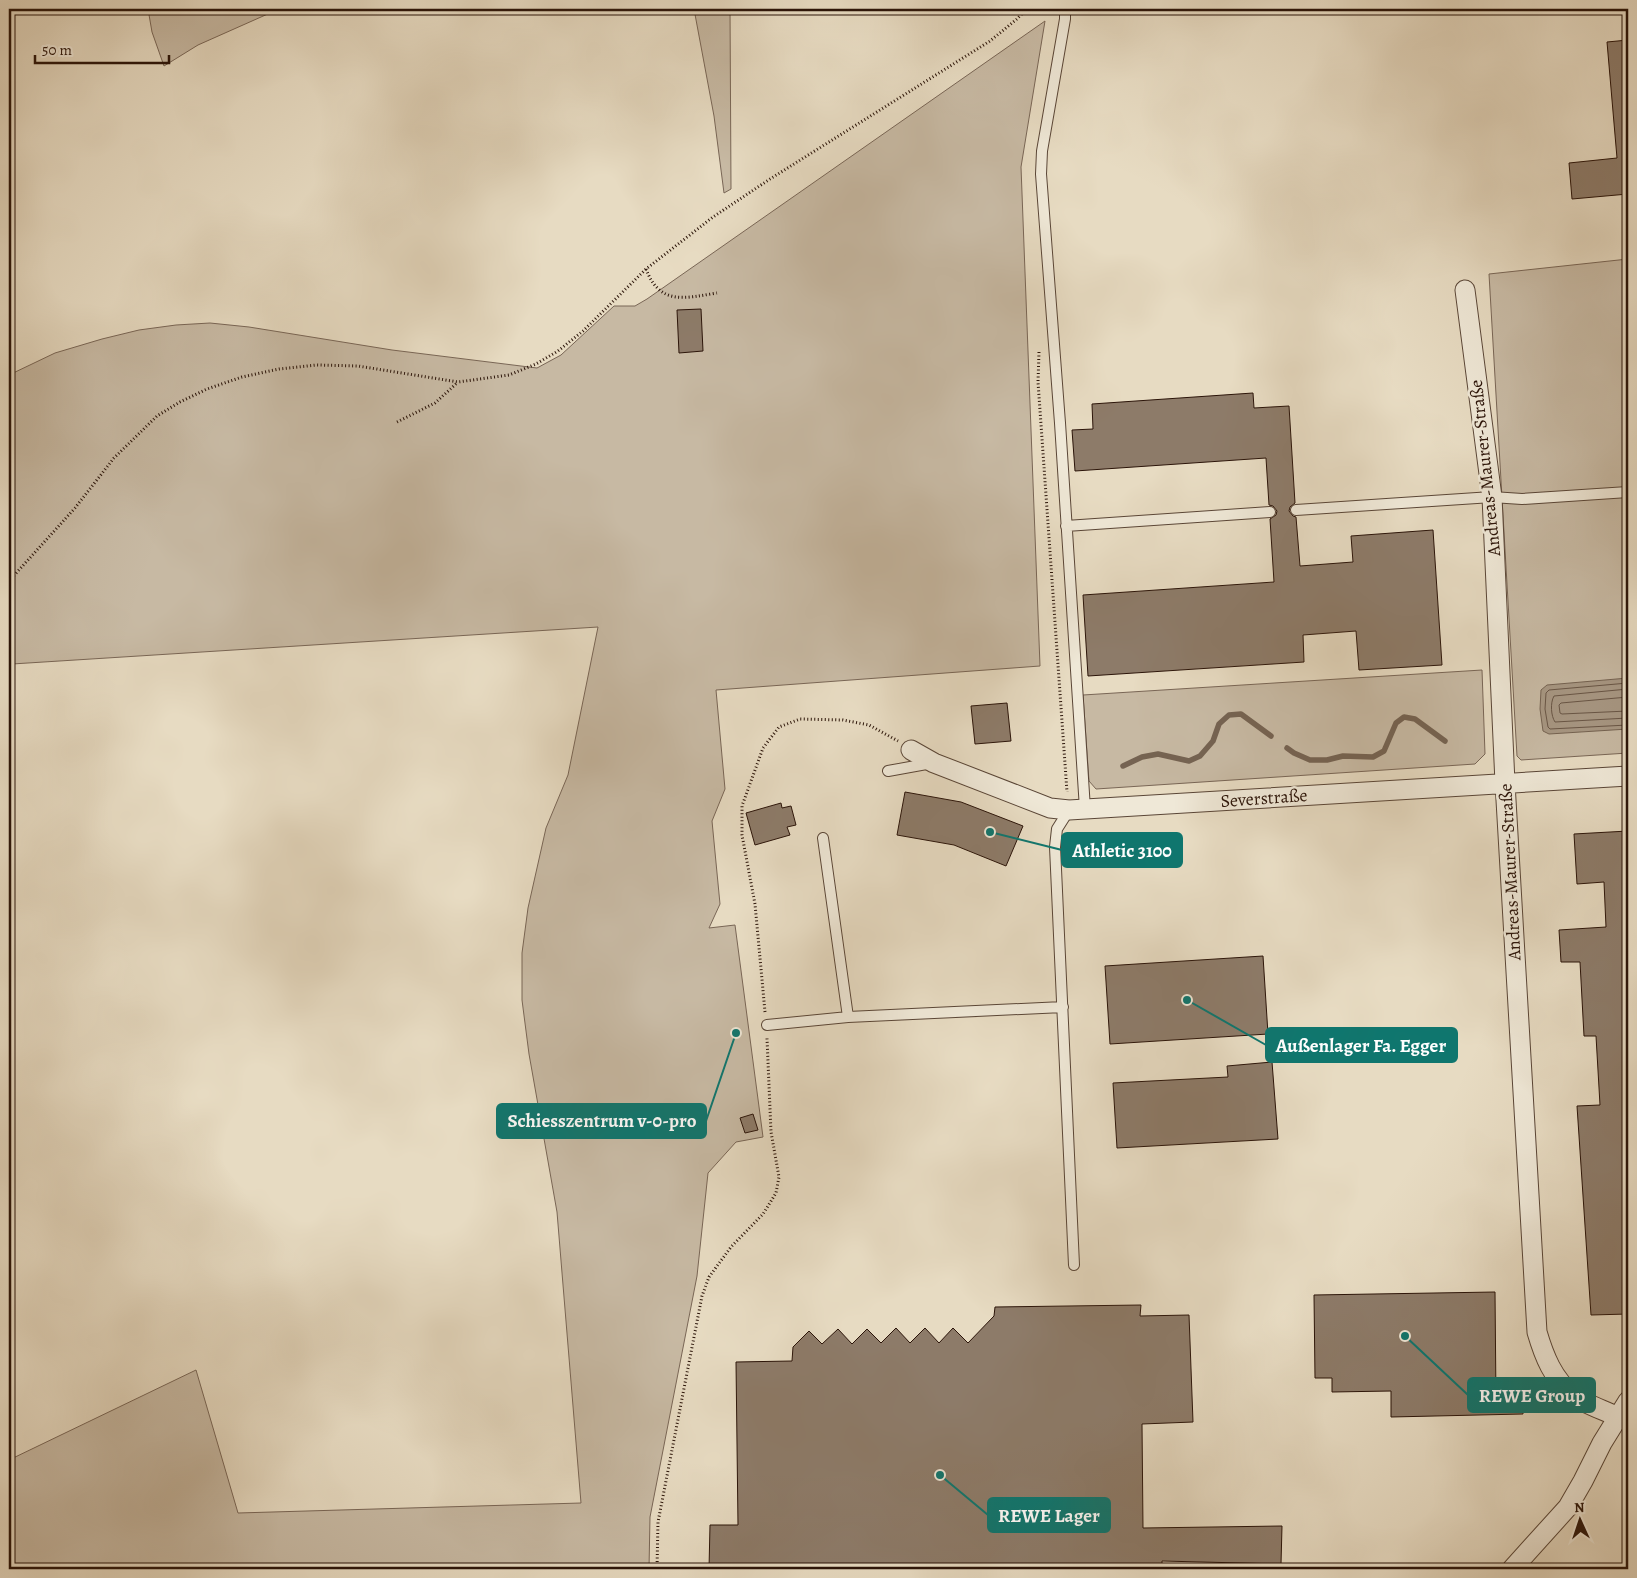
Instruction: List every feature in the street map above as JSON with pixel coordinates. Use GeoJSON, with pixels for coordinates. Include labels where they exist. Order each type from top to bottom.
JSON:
{"type":"FeatureCollection","features":[{"type":"Feature","properties":{"kind":"street","name":"Andreas-Maurer-Straße"},"geometry":{"type":"LineString","coordinates":[[1464,290],[1492,497],[1505,784],[1537,1332],[1543,1352],[1553,1373],[1573,1395],[1618,1417]]}},
{"type":"Feature","properties":{"kind":"street","name":"Severstraße"},"geometry":{"type":"LineString","coordinates":[[911,750],[934,763],[1050,808],[1077,810],[1628,776]]}},
{"type":"Feature","properties":{"kind":"street"},"geometry":{"type":"LineString","coordinates":[[1512,1569],[1568,1507],[1602,1443],[1628,1401]]}},
{"type":"Feature","properties":{"kind":"lane"},"geometry":{"type":"LineString","coordinates":[[1065,9],[1065,19],[1042,151],[1041,174],[1066,526],[1077,810],[1057,829],[1055,847],[1074,1265]]}},
{"type":"Feature","properties":{"kind":"lane"},"geometry":{"type":"LineString","coordinates":[[1296,510],[1492,497],[1522,499],[1628,492]]}},
{"type":"Feature","properties":{"kind":"lane"},"geometry":{"type":"LineString","coordinates":[[1066,526],[1270,512]]}},
{"type":"Feature","properties":{"kind":"lane"},"geometry":{"type":"LineString","coordinates":[[888,771],[934,763]]}},
{"type":"Feature","properties":{"kind":"lane"},"geometry":{"type":"LineString","coordinates":[[823,838],[848,1016]]}},
{"type":"Feature","properties":{"kind":"lane"},"geometry":{"type":"LineString","coordinates":[[767,1025],[848,1016],[1063,1007]]}},
{"type":"Feature","properties":{"kind":"path"},"geometry":{"type":"LineString","coordinates":[[9,581],[75,508],[114,458],[157,416],[180,402],[207,389],[242,377],[278,369],[317,365],[358,366],[458,382],[509,375],[536,364],[558,352],[646,269],[713,216],[770,178],[990,41],[1026,9]]}},
{"type":"Feature","properties":{"kind":"path"},"geometry":{"type":"LineString","coordinates":[[646,269],[651,282],[660,292],[672,297],[691,297],[717,293]]}},
{"type":"Feature","properties":{"kind":"path"},"geometry":{"type":"LineString","coordinates":[[397,422],[435,403],[458,382]]}},
{"type":"Feature","properties":{"kind":"path"},"geometry":{"type":"LineString","coordinates":[[657,1569],[658,1522],[702,1296],[709,1277],[731,1247],[763,1214],[776,1193],[779,1177],[771,1132],[767,1025],[755,904],[742,835],[742,806],[763,748],[779,727],[800,719],[834,719],[868,725],[911,750]]}},
{"type":"Feature","properties":{"kind":"shaded area"},"geometry":{"type":"Polygon","coordinates":[[[148,9],[279,9],[198,45],[164,66],[152,32],[148,9]]]}},
{"type":"Feature","properties":{"kind":"shaded area"},"geometry":{"type":"Polygon","coordinates":[[[694,9],[730,9],[731,189],[724,193],[714,116],[694,9]]]}},
{"type":"Feature","properties":{"kind":"shaded area"},"geometry":{"type":"Polygon","coordinates":[[[1045,21],[1021,167],[1040,666],[716,690],[725,789],[712,821],[720,904],[709,928],[735,925],[763,1137],[736,1142],[708,1173],[697,1276],[650,1517],[649,1569],[9,1569],[9,1460],[196,1370],[238,1513],[581,1503],[557,1212],[529,1054],[522,1000],[522,953],[528,908],[546,828],[568,775],[598,627],[12,664],[9,662],[9,375],[55,353],[102,339],[139,330],[210,323],[249,327],[392,350],[537,368],[561,355],[614,306],[635,306],[647,299],[1045,21]]]}},
{"type":"Feature","properties":{"kind":"shaded area"},"geometry":{"type":"Polygon","coordinates":[[[1628,259],[1628,753],[1521,760],[1517,756],[1489,274],[1628,259]]]}},
{"type":"Feature","properties":{"kind":"shaded area"},"geometry":{"type":"Polygon","coordinates":[[[1482,670],[1485,754],[1475,764],[1096,789],[1089,781],[1083,695],[1482,670]]]}},
{"type":"Feature","properties":{"kind":"water"},"geometry":{"type":"Polygon","coordinates":[[[1628,678],[1628,729],[1549,734],[1543,731],[1540,709],[1541,690],[1547,685],[1628,678]]]}},
{"type":"Feature","properties":{"kind":"building"},"geometry":{"type":"Polygon","coordinates":[[[1628,40],[1628,194],[1572,199],[1569,163],[1617,158],[1607,42],[1628,40]]]}},
{"type":"Feature","properties":{"kind":"building"},"geometry":{"type":"Polygon","coordinates":[[[701,309],[703,351],[679,353],[677,310],[701,309]]]}},
{"type":"Feature","properties":{"kind":"building"},"geometry":{"type":"Polygon","coordinates":[[[1253,393],[1254,408],[1289,406],[1295,503],[1290,507],[1289,511],[1296,517],[1300,566],[1353,562],[1351,536],[1433,530],[1442,665],[1359,670],[1356,631],[1303,635],[1304,662],[1088,676],[1083,595],[1274,582],[1270,519],[1276,515],[1277,511],[1273,506],[1269,505],[1266,458],[1075,471],[1072,430],[1093,429],[1092,404],[1253,393]]]}},
{"type":"Feature","properties":{"kind":"building"},"geometry":{"type":"Polygon","coordinates":[[[1007,703],[1011,741],[975,744],[971,706],[1007,703]]]}},
{"type":"Feature","properties":{"kind":"building"},"geometry":{"type":"Polygon","coordinates":[[[905,792],[961,802],[1023,826],[1006,866],[954,845],[897,835],[905,792]]]}},
{"type":"Feature","properties":{"kind":"building"},"geometry":{"type":"Polygon","coordinates":[[[781,803],[782,808],[791,806],[796,825],[787,827],[790,835],[755,845],[746,813],[781,803]]]}},
{"type":"Feature","properties":{"kind":"building"},"geometry":{"type":"Polygon","coordinates":[[[1628,831],[1628,1314],[1591,1315],[1577,1106],[1600,1105],[1596,1036],[1584,1036],[1580,962],[1561,962],[1559,930],[1606,927],[1604,882],[1577,884],[1574,834],[1628,831]]]}},
{"type":"Feature","properties":{"kind":"building"},"geometry":{"type":"Polygon","coordinates":[[[1263,956],[1268,1034],[1110,1044],[1105,966],[1263,956]]]}},
{"type":"Feature","properties":{"kind":"building"},"geometry":{"type":"Polygon","coordinates":[[[1272,1062],[1278,1139],[1117,1148],[1113,1083],[1228,1077],[1227,1066],[1272,1062]]]}},
{"type":"Feature","properties":{"kind":"building"},"geometry":{"type":"Polygon","coordinates":[[[753,1114],[758,1130],[745,1133],[740,1118],[753,1114]]]}},
{"type":"Feature","properties":{"kind":"building"},"geometry":{"type":"Polygon","coordinates":[[[1495,1292],[1496,1401],[1523,1400],[1523,1414],[1391,1417],[1391,1391],[1332,1392],[1332,1378],[1315,1378],[1314,1295],[1495,1292]]]}},
{"type":"Feature","properties":{"kind":"building"},"geometry":{"type":"Polygon","coordinates":[[[1141,1305],[1140,1316],[1189,1315],[1193,1422],[1142,1424],[1143,1528],[1282,1526],[1281,1564],[1162,1561],[1162,1569],[709,1569],[710,1525],[738,1525],[736,1362],[792,1361],[793,1347],[809,1331],[822,1344],[838,1329],[852,1344],[867,1329],[881,1343],[896,1328],[910,1343],[925,1328],[939,1343],[953,1328],[968,1343],[994,1316],[995,1307],[1141,1305]]]}},
{"type":"Feature","properties":{"kind":"waterway"},"geometry":{"type":"LineString","coordinates":[[1123,766],[1142,757],[1158,754],[1189,761],[1200,756],[1213,741],[1219,724],[1229,715],[1241,714],[1271,736]]}},
{"type":"Feature","properties":{"kind":"waterway"},"geometry":{"type":"LineString","coordinates":[[1287,748],[1310,760],[1327,760],[1343,756],[1373,757],[1384,751],[1396,723],[1404,717],[1415,719],[1445,741]]}},
{"type":"Feature","properties":{"kind":"place","name":"Athletic 3100"},"geometry":{"type":"Point","coordinates":[990,832]}},
{"type":"Feature","properties":{"kind":"place","name":"Außenlager Fa. Egger"},"geometry":{"type":"Point","coordinates":[1187,1000]}},
{"type":"Feature","properties":{"kind":"place","name":"Schiesszentrum v-0-pro"},"geometry":{"type":"Point","coordinates":[736,1033]}},
{"type":"Feature","properties":{"kind":"place","name":"REWE Group"},"geometry":{"type":"Point","coordinates":[1405,1336]}},
{"type":"Feature","properties":{"kind":"place","name":"REWE Lager"},"geometry":{"type":"Point","coordinates":[940,1475]}}]}
